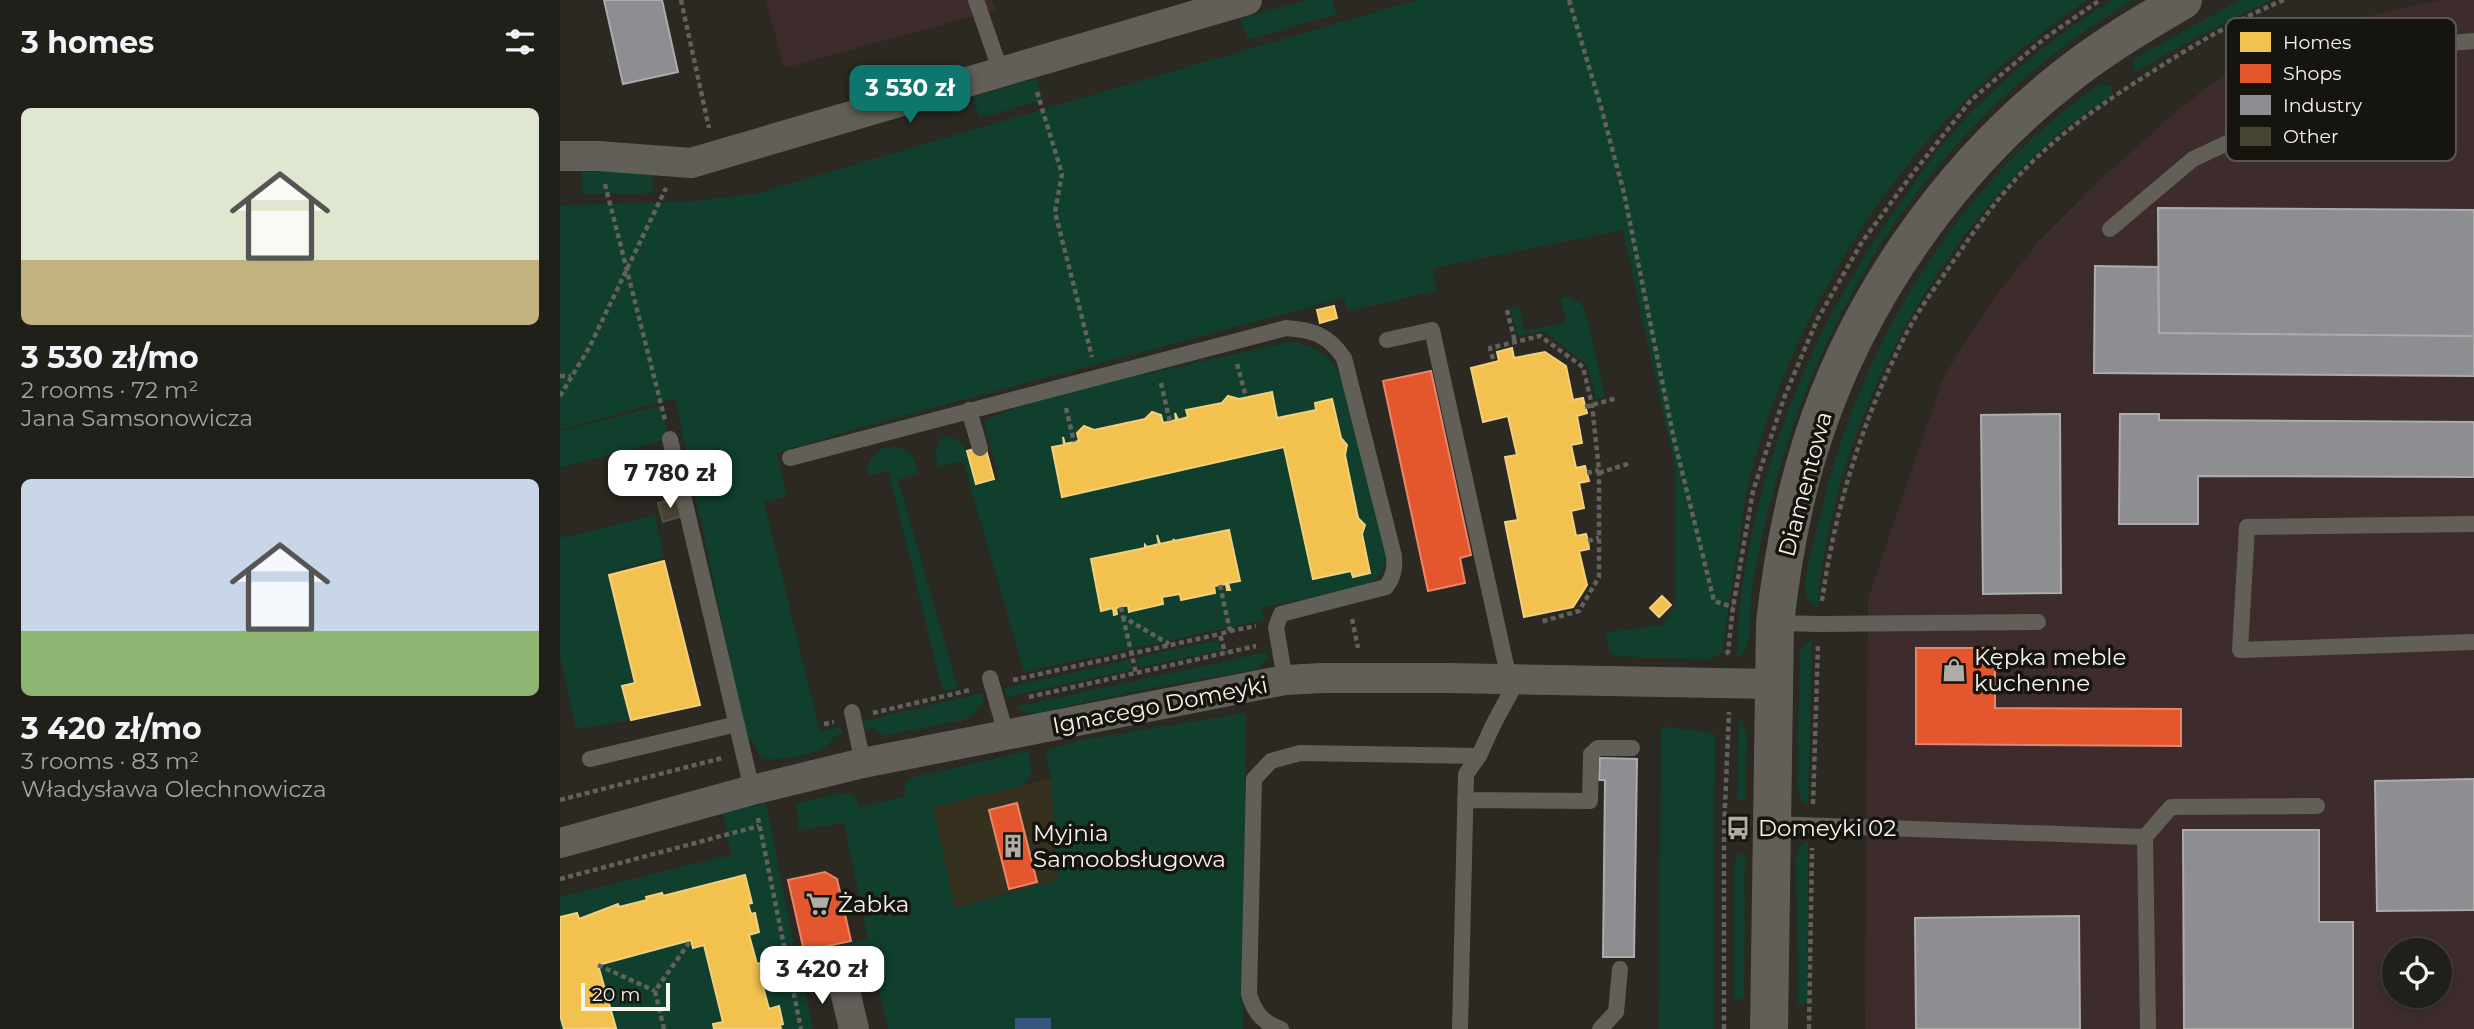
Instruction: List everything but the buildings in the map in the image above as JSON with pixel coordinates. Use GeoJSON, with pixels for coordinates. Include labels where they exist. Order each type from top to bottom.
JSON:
{"type":"FeatureCollection","features":[{"type":"Feature","properties":{"kind":"street"},"geometry":{"type":"LineString","coordinates":[[560,156],[691,163],[1247,0]]}},
{"type":"Feature","properties":{"kind":"street","name":"Diamentowa"},"geometry":{"type":"LineString","coordinates":[[1769,1029],[1775,622],[1785,550],[1812,439],[1855,338],[1879,293],[1933,213],[1992,144],[2062,79],[2183,0]]}},
{"type":"Feature","properties":{"kind":"street","name":"Ignacego Domeyki"},"geometry":{"type":"LineString","coordinates":[[560,843],[761,801],[863,762],[1285,680],[1514,679],[1773,684]]}},
{"type":"Feature","properties":{"kind":"street"},"geometry":{"type":"LineString","coordinates":[[840,970],[854,1029]]}},
{"type":"Feature","properties":{"kind":"lane"},"geometry":{"type":"LineString","coordinates":[[976,0],[1015,68]]}},
{"type":"Feature","properties":{"kind":"lane"},"geometry":{"type":"LineString","coordinates":[[2456,43],[2474,41]]}},
{"type":"Feature","properties":{"kind":"lane"},"geometry":{"type":"LineString","coordinates":[[2110,229],[2193,159],[2226,144]]}},
{"type":"Feature","properties":{"kind":"lane"},"geometry":{"type":"LineString","coordinates":[[790,458],[1286,328],[1312,332],[1335,344],[1345,358],[1394,556],[1392,578],[1386,587],[1281,614],[1276,622],[1285,680]]}},
{"type":"Feature","properties":{"kind":"lane"},"geometry":{"type":"LineString","coordinates":[[1387,340],[1432,330],[1514,679],[1479,757],[1466,774],[1460,1029]]}},
{"type":"Feature","properties":{"kind":"lane"},"geometry":{"type":"LineString","coordinates":[[969,410],[980,448]]}},
{"type":"Feature","properties":{"kind":"lane"},"geometry":{"type":"LineString","coordinates":[[670,439],[737,724],[761,801]]}},
{"type":"Feature","properties":{"kind":"lane"},"geometry":{"type":"LineString","coordinates":[[2474,524],[2248,527],[2240,650],[2474,642]]}},
{"type":"Feature","properties":{"kind":"lane"},"geometry":{"type":"LineString","coordinates":[[1775,622],[2038,622]]}},
{"type":"Feature","properties":{"kind":"lane"},"geometry":{"type":"LineString","coordinates":[[991,682],[1006,734]]}},
{"type":"Feature","properties":{"kind":"lane"},"geometry":{"type":"LineString","coordinates":[[852,715],[863,762]]}},
{"type":"Feature","properties":{"kind":"lane"},"geometry":{"type":"LineString","coordinates":[[590,759],[737,724]]}},
{"type":"Feature","properties":{"kind":"lane"},"geometry":{"type":"LineString","coordinates":[[1465,800],[1590,801],[1591,754],[1598,748],[1632,748]]}},
{"type":"Feature","properties":{"kind":"lane"},"geometry":{"type":"LineString","coordinates":[[1281,1029],[1270,1026],[1259,1017],[1249,994],[1254,779],[1271,761],[1300,753],[1479,757]]}},
{"type":"Feature","properties":{"kind":"lane"},"geometry":{"type":"LineString","coordinates":[[2148,1029],[2144,837],[2171,807],[2317,806]]}},
{"type":"Feature","properties":{"kind":"lane"},"geometry":{"type":"LineString","coordinates":[[1771,824],[2144,837]]}},
{"type":"Feature","properties":{"kind":"lane"},"geometry":{"type":"LineString","coordinates":[[1600,1029],[1616,1012],[1620,969]]}},
{"type":"Feature","properties":{"kind":"path"},"geometry":{"type":"LineString","coordinates":[[681,0],[711,136]]}},
{"type":"Feature","properties":{"kind":"path"},"geometry":{"type":"LineString","coordinates":[[1569,0],[1624,193],[1673,435],[1714,601],[1733,607]]}},
{"type":"Feature","properties":{"kind":"path"},"geometry":{"type":"LineString","coordinates":[[2244,18],[2284,0]]}},
{"type":"Feature","properties":{"kind":"path"},"geometry":{"type":"LineString","coordinates":[[1809,1029],[1819,624],[1828,555],[1847,484],[1874,403],[1902,341],[1984,216],[2031,163],[2098,106],[2190,47],[2226,28]]}},
{"type":"Feature","properties":{"kind":"path"},"geometry":{"type":"LineString","coordinates":[[1015,68],[1062,174],[1055,212],[1097,377]]}},
{"type":"Feature","properties":{"kind":"path"},"geometry":{"type":"LineString","coordinates":[[598,156],[661,406]]}},
{"type":"Feature","properties":{"kind":"path"},"geometry":{"type":"LineString","coordinates":[[560,397],[589,348],[678,162]]}},
{"type":"Feature","properties":{"kind":"path"},"geometry":{"type":"LineString","coordinates":[[1507,310],[1515,342]]}},
{"type":"Feature","properties":{"kind":"path"},"geometry":{"type":"LineString","coordinates":[[1493,359],[1490,348],[1504,347],[1540,336],[1583,367],[1599,472],[1599,577],[1579,611],[1540,622]]}},
{"type":"Feature","properties":{"kind":"path"},"geometry":{"type":"LineString","coordinates":[[1232,343],[1246,397]]}},
{"type":"Feature","properties":{"kind":"path"},"geometry":{"type":"LineString","coordinates":[[1155,362],[1170,422]]}},
{"type":"Feature","properties":{"kind":"path"},"geometry":{"type":"LineString","coordinates":[[560,376],[572,376]]}},
{"type":"Feature","properties":{"kind":"path"},"geometry":{"type":"LineString","coordinates":[[1060,386],[1074,442]]}},
{"type":"Feature","properties":{"kind":"path"},"geometry":{"type":"LineString","coordinates":[[1588,406],[1617,398]]}},
{"type":"Feature","properties":{"kind":"path"},"geometry":{"type":"LineString","coordinates":[[1587,473],[1631,463]]}},
{"type":"Feature","properties":{"kind":"path"},"geometry":{"type":"LineString","coordinates":[[1588,541],[1599,538]]}},
{"type":"Feature","properties":{"kind":"path"},"geometry":{"type":"LineString","coordinates":[[824,724],[991,682],[1230,631],[1220,585]]}},
{"type":"Feature","properties":{"kind":"path"},"geometry":{"type":"LineString","coordinates":[[1121,607],[1136,673]]}},
{"type":"Feature","properties":{"kind":"path"},"geometry":{"type":"LineString","coordinates":[[1123,617],[1170,645]]}},
{"type":"Feature","properties":{"kind":"path"},"geometry":{"type":"LineString","coordinates":[[1220,634],[1225,653]]}},
{"type":"Feature","properties":{"kind":"path"},"geometry":{"type":"LineString","coordinates":[[997,704],[1278,641]]}},
{"type":"Feature","properties":{"kind":"path"},"geometry":{"type":"LineString","coordinates":[[1721,706],[1730,712],[1724,830],[1724,1029]]}},
{"type":"Feature","properties":{"kind":"path"},"geometry":{"type":"LineString","coordinates":[[560,800],[725,757]]}},
{"type":"Feature","properties":{"kind":"path"},"geometry":{"type":"LineString","coordinates":[[761,801],[757,817],[800,1029]]}},
{"type":"Feature","properties":{"kind":"path"},"geometry":{"type":"LineString","coordinates":[[560,879],[759,826]]}},
{"type":"Feature","properties":{"kind":"path"},"geometry":{"type":"LineString","coordinates":[[664,1029],[655,991],[691,940]]}},
{"type":"Feature","properties":{"kind":"path"},"geometry":{"type":"LineString","coordinates":[[598,965],[655,991]]}},
{"type":"Feature","properties":{"kind":"shaded area"},"geometry":{"type":"Polygon","coordinates":[[[766,0],[992,0],[996,10],[784,68],[766,0]]]}},
{"type":"Feature","properties":{"kind":"shaded area"},"geometry":{"type":"Polygon","coordinates":[[[2441,0],[2474,0],[2474,1029],[1865,1029],[1868,599],[1943,378],[1991,302],[2039,241],[2091,188],[2186,103],[2226,75],[2226,161],[2456,161],[2456,18],[2364,18],[2441,0]]]}},
{"type":"Feature","properties":{"kind":"shaded area"},"geometry":{"type":"Polygon","coordinates":[[[1051,779],[1058,880],[955,908],[933,807],[1051,779]]]}},
{"type":"Feature","properties":{"kind":"green space"},"geometry":{"type":"Polygon","coordinates":[[[1307,0],[1332,0],[1337,14],[1248,40],[1241,19],[1307,0]]]}},
{"type":"Feature","properties":{"kind":"green space"},"geometry":{"type":"Polygon","coordinates":[[[1417,0],[2087,0],[1993,73],[1927,141],[1860,231],[1831,279],[1782,380],[1763,432],[1748,485],[1722,652],[1710,660],[1613,656],[1605,633],[1663,625],[1676,604],[1676,473],[1623,230],[1433,268],[1437,291],[1348,311],[1344,298],[855,429],[777,453],[787,496],[764,502],[820,731],[842,727],[842,733],[813,753],[762,759],[752,740],[747,740],[675,398],[560,430],[560,205],[684,202],[754,194],[1417,0]]]}},
{"type":"Feature","properties":{"kind":"green space"},"geometry":{"type":"Polygon","coordinates":[[[2112,0],[2133,0],[2063,47],[2010,91],[1961,140],[1918,192],[1879,247],[1845,305],[1816,366],[1792,430],[1758,554],[1748,642],[1737,659],[1741,596],[1763,487],[1799,383],[1848,285],[1876,237],[1943,144],[1967,117],[2000,84],[2036,54],[2112,0]]]}},
{"type":"Feature","properties":{"kind":"green space"},"geometry":{"type":"Polygon","coordinates":[[[2240,0],[2270,0],[2234,18],[2226,18],[2226,22],[2133,73],[2134,60],[2240,0]]]}},
{"type":"Feature","properties":{"kind":"green space"},"geometry":{"type":"Polygon","coordinates":[[[1037,78],[1043,100],[979,118],[973,97],[1037,78]]]}},
{"type":"Feature","properties":{"kind":"green space"},"geometry":{"type":"Polygon","coordinates":[[[2101,83],[2113,87],[2109,97],[2054,137],[2012,179],[1974,223],[1939,271],[1908,322],[1880,376],[1857,432],[1825,548],[1818,606],[1811,604],[1805,591],[1806,573],[1836,457],[1859,394],[1886,334],[1920,276],[1958,221],[2001,170],[2049,124],[2101,83]]]}},
{"type":"Feature","properties":{"kind":"green space"},"geometry":{"type":"Polygon","coordinates":[[[652,171],[653,193],[582,194],[582,172],[652,171]]]}},
{"type":"Feature","properties":{"kind":"green space"},"geometry":{"type":"Polygon","coordinates":[[[1568,297],[1580,303],[1585,310],[1605,397],[1596,399],[1587,364],[1543,331],[1517,336],[1511,309],[1519,307],[1525,331],[1566,322],[1561,298],[1568,297]]]}},
{"type":"Feature","properties":{"kind":"green space"},"geometry":{"type":"Polygon","coordinates":[[[1290,342],[1315,349],[1328,358],[1342,380],[1387,559],[1380,575],[1371,584],[1262,608],[1264,620],[1024,672],[963,461],[939,467],[935,452],[940,439],[948,436],[961,443],[965,449],[977,485],[999,478],[984,424],[989,418],[1054,394],[1290,342]],[[1229,530],[1174,541],[1173,539],[1160,544],[1158,535],[1159,544],[1091,559],[1101,610],[1113,608],[1115,615],[1116,608],[1128,605],[1129,612],[1163,604],[1162,597],[1180,594],[1181,600],[1215,593],[1214,586],[1226,584],[1227,590],[1228,583],[1240,580],[1229,530]]]}},
{"type":"Feature","properties":{"kind":"green space"},"geometry":{"type":"Polygon","coordinates":[[[661,406],[669,439],[560,468],[560,431],[661,406]]]}},
{"type":"Feature","properties":{"kind":"green space"},"geometry":{"type":"Polygon","coordinates":[[[885,447],[904,449],[911,455],[916,466],[918,473],[898,480],[958,688],[943,692],[888,471],[868,476],[871,458],[885,447]]]}},
{"type":"Feature","properties":{"kind":"green space"},"geometry":{"type":"Polygon","coordinates":[[[655,515],[664,557],[608,573],[637,688],[624,691],[631,720],[576,729],[560,656],[560,530],[562,538],[655,515]]]}},
{"type":"Feature","properties":{"kind":"green space"},"geometry":{"type":"Polygon","coordinates":[[[1218,640],[1221,650],[1138,668],[1136,658],[1218,640]]]}},
{"type":"Feature","properties":{"kind":"green space"},"geometry":{"type":"Polygon","coordinates":[[[1812,640],[1808,807],[1802,802],[1797,787],[1800,652],[1805,643],[1812,640]]]}},
{"type":"Feature","properties":{"kind":"green space"},"geometry":{"type":"Polygon","coordinates":[[[1267,652],[1267,658],[1257,669],[1141,690],[1038,713],[1021,712],[1016,707],[1267,652]]]}},
{"type":"Feature","properties":{"kind":"green space"},"geometry":{"type":"Polygon","coordinates":[[[1130,660],[1132,670],[1006,697],[1005,688],[1130,660]]]}},
{"type":"Feature","properties":{"kind":"green space"},"geometry":{"type":"Polygon","coordinates":[[[982,693],[984,704],[978,706],[975,714],[963,720],[882,736],[874,727],[863,730],[861,722],[982,693]]]}},
{"type":"Feature","properties":{"kind":"green space"},"geometry":{"type":"Polygon","coordinates":[[[1244,713],[1243,1029],[888,1029],[870,954],[801,973],[813,1029],[560,1029],[560,897],[731,855],[723,812],[766,804],[796,955],[868,939],[844,823],[799,830],[796,805],[801,802],[845,793],[852,794],[860,807],[905,796],[905,783],[910,778],[1028,751],[1032,771],[1024,785],[933,807],[955,908],[1058,880],[1051,779],[1046,750],[1082,740],[1244,713]]]}},
{"type":"Feature","properties":{"kind":"green space"},"geometry":{"type":"Polygon","coordinates":[[[1739,714],[1747,742],[1745,801],[1737,800],[1739,714]]]}},
{"type":"Feature","properties":{"kind":"green space"},"geometry":{"type":"Polygon","coordinates":[[[1661,726],[1715,734],[1713,1029],[1659,1029],[1661,726]]]}},
{"type":"Feature","properties":{"kind":"green space"},"geometry":{"type":"Polygon","coordinates":[[[1808,841],[1807,1001],[1798,1004],[1796,856],[1800,846],[1808,841]]]}},
{"type":"Feature","properties":{"kind":"green space"},"geometry":{"type":"Polygon","coordinates":[[[1745,853],[1744,999],[1734,999],[1734,863],[1739,855],[1745,853]]]}},
{"type":"Feature","properties":{"kind":"water"},"geometry":{"type":"Polygon","coordinates":[[[1015,1018],[1051,1018],[1051,1029],[1015,1029],[1015,1018]]]}},
{"type":"Feature","properties":{"kind":"place","name":"Kępka meble kuchenne"},"geometry":{"type":"Point","coordinates":[1954,670]}},
{"type":"Feature","properties":{"kind":"place","name":"Domeyki 02"},"geometry":{"type":"Point","coordinates":[1738,828]}},
{"type":"Feature","properties":{"kind":"place","name":"Myjnia Samoobsługowa"},"geometry":{"type":"Point","coordinates":[1013,846]}},
{"type":"Feature","properties":{"kind":"place","name":"Żabka"},"geometry":{"type":"Point","coordinates":[818,904]}}]}
